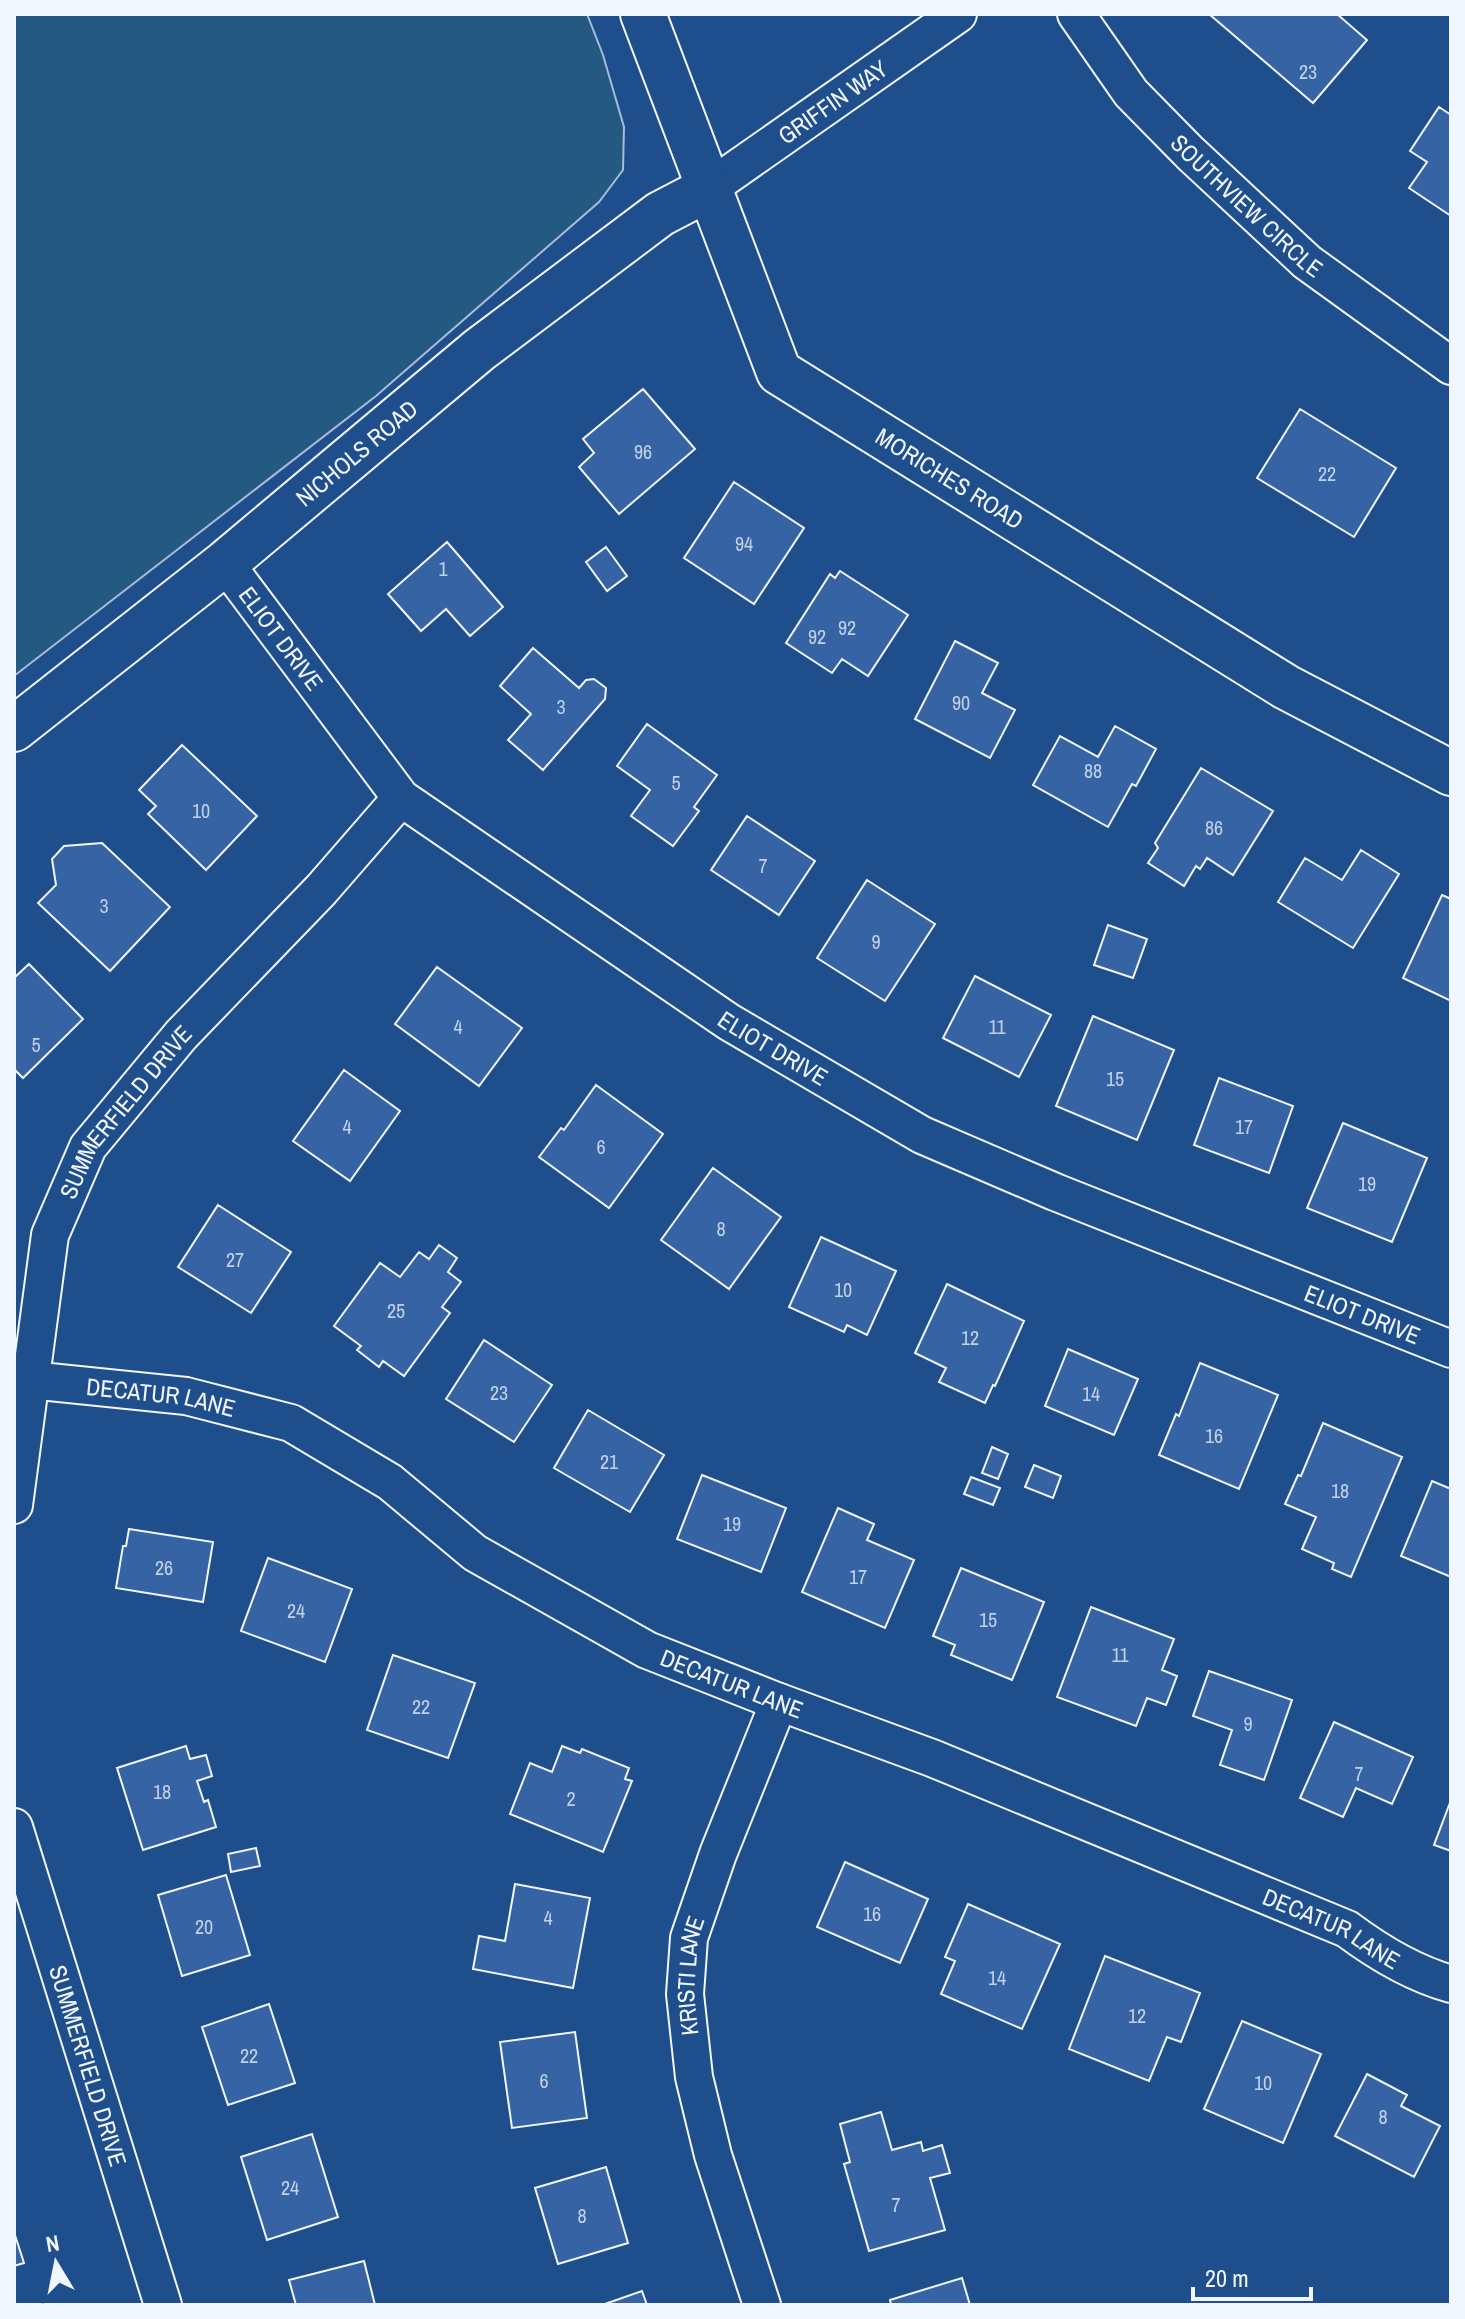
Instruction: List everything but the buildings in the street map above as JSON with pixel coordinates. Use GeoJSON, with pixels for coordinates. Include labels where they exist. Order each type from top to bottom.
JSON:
{"type":"FeatureCollection","features":[{"type":"Feature","properties":{"kind":"street","name":"MORICHES ROAD"},"geometry":{"type":"LineString","coordinates":[[643,14],[779,372],[1286,687],[1451,773]]}},
{"type":"Feature","properties":{"kind":"street","name":"GRIFFIN WAY"},"geometry":{"type":"LineString","coordinates":[[708,189],[958,14]]}},
{"type":"Feature","properties":{"kind":"street","name":"SOUTHVIEW CIRCLE"},"geometry":{"type":"LineString","coordinates":[[1076,14],[1131,93],[1202,164],[1307,262],[1451,366]]}},
{"type":"Feature","properties":{"kind":"street","name":"NICHOLS ROAD"},"geometry":{"type":"LineString","coordinates":[[14,729],[225,563],[479,350],[660,214],[708,189]]}},
{"type":"Feature","properties":{"kind":"street","name":"ELIOT DRIVE"},"geometry":{"type":"LineString","coordinates":[[225,563],[401,798],[729,1022],[922,1135],[1055,1192],[1451,1349]]}},
{"type":"Feature","properties":{"kind":"street","name":"SUMMERFIELD DRIVE"},"geometry":{"type":"LineString","coordinates":[[14,1505],[50,1235],[88,1147],[181,1035],[321,890],[401,798]]}},
{"type":"Feature","properties":{"kind":"street","name":"DECATUR LANE"},"geometry":{"type":"LineString","coordinates":[[30,1380],[186,1396],[291,1423],[390,1482],[475,1553],[647,1650],[932,1758],[1347,1929],[1374,1950],[1425,1976],[1451,1984]]}},
{"type":"Feature","properties":{"kind":"street","name":"KRISTI LANE"},"geometry":{"type":"LineString","coordinates":[[762,2305],[713,2155],[697,2090],[685,1994],[689,1938],[718,1854],[779,1702]]}},
{"type":"Feature","properties":{"kind":"street","name":"SUMMERFIELD DRIVE"},"geometry":{"type":"LineString","coordinates":[[14,1827],[163,2305]]}},
{"type":"Feature","properties":{"kind":"shaded area"},"geometry":{"type":"Polygon","coordinates":[[[14,14],[587,14],[603,55],[624,127],[623,170],[599,202],[376,396],[14,676],[14,14]]]}}]}
